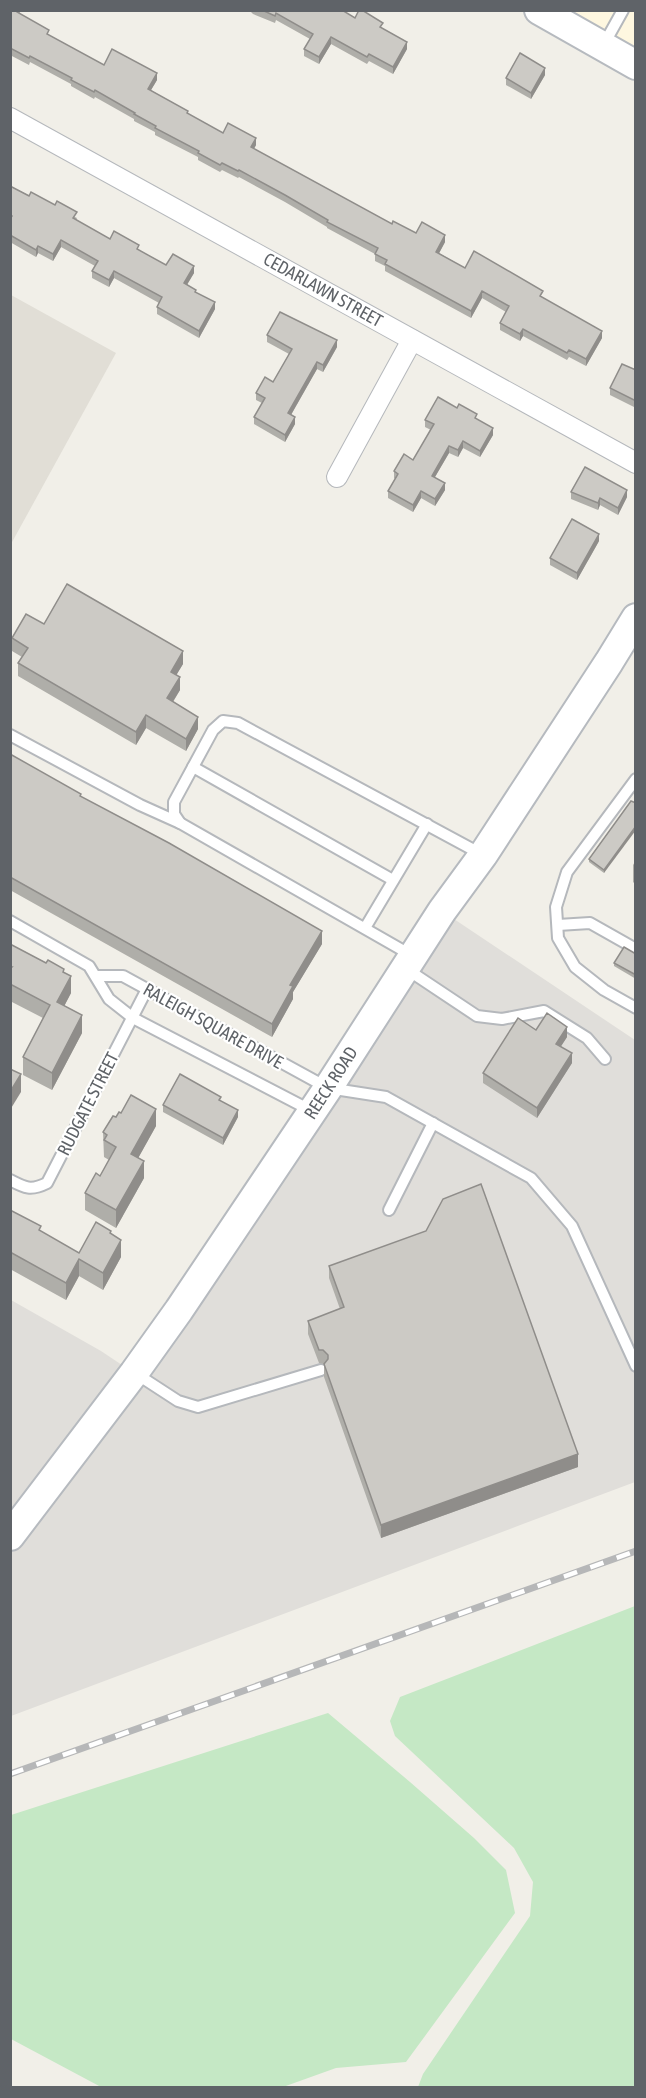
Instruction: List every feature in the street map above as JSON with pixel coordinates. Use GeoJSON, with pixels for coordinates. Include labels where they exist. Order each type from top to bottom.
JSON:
{"type":"FeatureCollection","features":[{"type":"Feature","properties":{"kind":"street"},"geometry":{"type":"LineString","coordinates":[[542,11],[636,65]]}},
{"type":"Feature","properties":{"kind":"street","name":"CEDARLAWN STREET"},"geometry":{"type":"LineString","coordinates":[[10,118],[636,463]]}},
{"type":"Feature","properties":{"kind":"street"},"geometry":{"type":"LineString","coordinates":[[337,477],[412,340]]}},
{"type":"Feature","properties":{"kind":"street","name":"REECK ROAD"},"geometry":{"type":"LineString","coordinates":[[17,1523],[134,1373],[328,1088],[442,911],[483,855],[636,618]]}},
{"type":"Feature","properties":{"kind":"lane"},"geometry":{"type":"LineString","coordinates":[[603,47],[623,10]]}},
{"type":"Feature","properties":{"kind":"lane"},"geometry":{"type":"LineString","coordinates":[[180,823],[174,814],[174,802],[213,730],[223,721],[238,723],[483,855]]}},
{"type":"Feature","properties":{"kind":"lane"},"geometry":{"type":"LineString","coordinates":[[10,735],[140,805],[180,823],[365,928],[477,1016],[502,1019],[544,1011],[586,1038],[604,1059]]}},
{"type":"Feature","properties":{"kind":"lane"},"geometry":{"type":"LineString","coordinates":[[193,767],[393,880]]}},
{"type":"Feature","properties":{"kind":"lane"},"geometry":{"type":"LineString","coordinates":[[636,779],[567,872],[556,907],[558,938],[575,967],[604,990],[636,1008]]}},
{"type":"Feature","properties":{"kind":"lane"},"geometry":{"type":"LineString","coordinates":[[365,928],[427,824]]}},
{"type":"Feature","properties":{"kind":"lane","name":"RALEIGH SQUARE DRIVE"},"geometry":{"type":"LineString","coordinates":[[10,921],[89,966],[109,999],[133,1018],[312,1112]]}},
{"type":"Feature","properties":{"kind":"lane"},"geometry":{"type":"LineString","coordinates":[[558,925],[590,923],[636,949]]}},
{"type":"Feature","properties":{"kind":"lane","name":"RALEIGH SQUARE DRIVE"},"geometry":{"type":"LineString","coordinates":[[96,976],[123,976],[328,1088],[386,1097],[531,1178],[572,1226],[636,1366]]}},
{"type":"Feature","properties":{"kind":"lane","name":"RUDGATE STREET"},"geometry":{"type":"LineString","coordinates":[[10,1180],[35,1189],[47,1183],[147,989]]}},
{"type":"Feature","properties":{"kind":"lane"},"geometry":{"type":"LineString","coordinates":[[388,1210],[433,1123]]}},
{"type":"Feature","properties":{"kind":"lane"},"geometry":{"type":"LineString","coordinates":[[134,1373],[178,1401],[198,1407],[321,1370]]}},
{"type":"Feature","properties":{"kind":"shaded area"},"geometry":{"type":"Polygon","coordinates":[[[539,11],[635,11],[635,65],[539,11]]]}},
{"type":"Feature","properties":{"kind":"shaded area"},"geometry":{"type":"Polygon","coordinates":[[[11,295],[116,353],[11,544],[11,295]]]}},
{"type":"Feature","properties":{"kind":"shaded area"},"geometry":{"type":"Polygon","coordinates":[[[442,911],[635,1040],[635,1482],[11,1716],[11,1300],[101,1351],[134,1373],[442,911]]]}},
{"type":"Feature","properties":{"kind":"green space"},"geometry":{"type":"Polygon","coordinates":[[[635,1606],[635,2087],[418,2087],[423,2074],[530,1916],[533,1882],[514,1848],[395,1736],[390,1721],[400,1697],[635,1606]]]}},
{"type":"Feature","properties":{"kind":"green space"},"geometry":{"type":"Polygon","coordinates":[[[328,1713],[474,1838],[506,1870],[515,1913],[406,2062],[336,2068],[283,2087],[101,2087],[11,2039],[11,1815],[328,1713]]]}},
{"type":"Feature","properties":{"kind":"building"},"geometry":{"type":"Polygon","coordinates":[[[10,10],[18,10],[17,12],[49,30],[47,34],[104,65],[112,49],[157,73],[148,89],[223,133],[228,123],[256,138],[251,147],[392,224],[393,221],[416,233],[422,222],[445,235],[436,252],[465,268],[474,251],[543,291],[540,296],[602,331],[586,359],[569,350],[567,353],[523,329],[520,334],[500,323],[509,306],[482,291],[471,311],[385,264],[387,260],[375,254],[378,248],[327,222],[328,220],[239,170],[222,163],[220,165],[198,153],[199,151],[155,128],[156,126],[95,90],[94,92],[30,56],[29,58],[10,48],[10,10]]]}},
{"type":"Feature","properties":{"kind":"building"},"geometry":{"type":"Polygon","coordinates":[[[262,10],[342,10],[355,18],[359,10],[362,10],[383,23],[380,27],[407,42],[393,67],[369,54],[367,57],[331,37],[319,57],[304,49],[313,34],[276,13],[275,16],[262,10]]]}},
{"type":"Feature","properties":{"kind":"building"},"geometry":{"type":"Polygon","coordinates":[[[520,53],[545,68],[531,93],[506,78],[520,53]]]}},
{"type":"Feature","properties":{"kind":"building"},"geometry":{"type":"Polygon","coordinates":[[[10,186],[29,196],[31,192],[55,205],[57,201],[77,212],[73,218],[110,239],[114,231],[139,245],[137,249],[166,265],[173,254],[194,266],[184,283],[196,290],[195,292],[215,302],[199,331],[157,307],[162,297],[114,271],[109,280],[92,271],[98,261],[61,240],[53,254],[38,246],[36,250],[10,235],[12,216],[10,215],[10,186]]]}},
{"type":"Feature","properties":{"kind":"building"},"geometry":{"type":"Polygon","coordinates":[[[280,312],[337,340],[323,365],[317,362],[288,413],[295,417],[285,435],[254,417],[265,398],[256,393],[265,377],[273,382],[292,349],[267,335],[280,312]]]}},
{"type":"Feature","properties":{"kind":"building"},"geometry":{"type":"Polygon","coordinates":[[[622,364],[636,370],[636,401],[610,388],[622,364]]]}},
{"type":"Feature","properties":{"kind":"building"},"geometry":{"type":"Polygon","coordinates":[[[438,397],[457,408],[459,404],[477,414],[475,418],[493,428],[480,451],[463,441],[458,450],[449,446],[432,476],[445,483],[435,499],[421,491],[413,505],[388,491],[398,474],[394,471],[404,454],[413,460],[434,424],[425,420],[438,397]]]}},
{"type":"Feature","properties":{"kind":"building"},"geometry":{"type":"Polygon","coordinates":[[[585,467],[627,490],[618,508],[600,498],[598,503],[571,492],[585,467]]]}},
{"type":"Feature","properties":{"kind":"building"},"geometry":{"type":"Polygon","coordinates":[[[572,519],[599,534],[577,573],[550,558],[572,519]]]}},
{"type":"Feature","properties":{"kind":"building"},"geometry":{"type":"Polygon","coordinates":[[[67,584],[183,651],[171,672],[180,677],[167,698],[198,717],[186,739],[146,715],[136,732],[18,663],[28,648],[12,638],[26,614],[44,624],[67,584]]]}},
{"type":"Feature","properties":{"kind":"building"},"geometry":{"type":"Polygon","coordinates":[[[10,754],[81,794],[80,796],[169,843],[322,931],[290,985],[293,986],[272,1024],[10,877],[10,754]]]}},
{"type":"Feature","properties":{"kind":"building"},"geometry":{"type":"Polygon","coordinates":[[[631,801],[636,803],[636,826],[604,870],[589,859],[631,801]]]}},
{"type":"Feature","properties":{"kind":"building"},"geometry":{"type":"Polygon","coordinates":[[[10,944],[46,963],[48,960],[71,976],[57,1002],[82,1015],[52,1073],[23,1057],[50,1005],[10,984],[12,967],[10,967],[10,944]]]}},
{"type":"Feature","properties":{"kind":"building"},"geometry":{"type":"Polygon","coordinates":[[[624,947],[636,954],[636,975],[614,963],[624,947]]]}},
{"type":"Feature","properties":{"kind":"building"},"geometry":{"type":"Polygon","coordinates":[[[547,1013],[567,1027],[556,1044],[572,1053],[537,1108],[483,1073],[518,1018],[536,1030],[547,1013]]]}},
{"type":"Feature","properties":{"kind":"building"},"geometry":{"type":"Polygon","coordinates":[[[10,1069],[21,1074],[10,1092],[10,1069]]]}},
{"type":"Feature","properties":{"kind":"building"},"geometry":{"type":"Polygon","coordinates":[[[180,1074],[221,1097],[219,1100],[238,1110],[223,1138],[163,1105],[180,1074]]]}},
{"type":"Feature","properties":{"kind":"building"},"geometry":{"type":"Polygon","coordinates":[[[131,1095],[156,1109],[131,1154],[144,1161],[116,1210],[85,1193],[96,1173],[100,1176],[116,1147],[104,1140],[107,1135],[103,1132],[113,1116],[116,1117],[119,1112],[121,1113],[131,1095]]]}},
{"type":"Feature","properties":{"kind":"building"},"geometry":{"type":"Polygon","coordinates":[[[481,1184],[578,1454],[381,1525],[324,1364],[328,1355],[323,1350],[319,1350],[308,1321],[344,1307],[329,1266],[426,1231],[443,1199],[481,1184]]]}},
{"type":"Feature","properties":{"kind":"building"},"geometry":{"type":"Polygon","coordinates":[[[10,1210],[41,1226],[39,1230],[79,1253],[96,1222],[121,1240],[103,1273],[79,1259],[66,1283],[10,1252],[10,1210]]]}},
{"type":"Feature","properties":{"kind":"railway"},"geometry":{"type":"LineString","coordinates":[[10,1774],[636,1551]]}}]}
